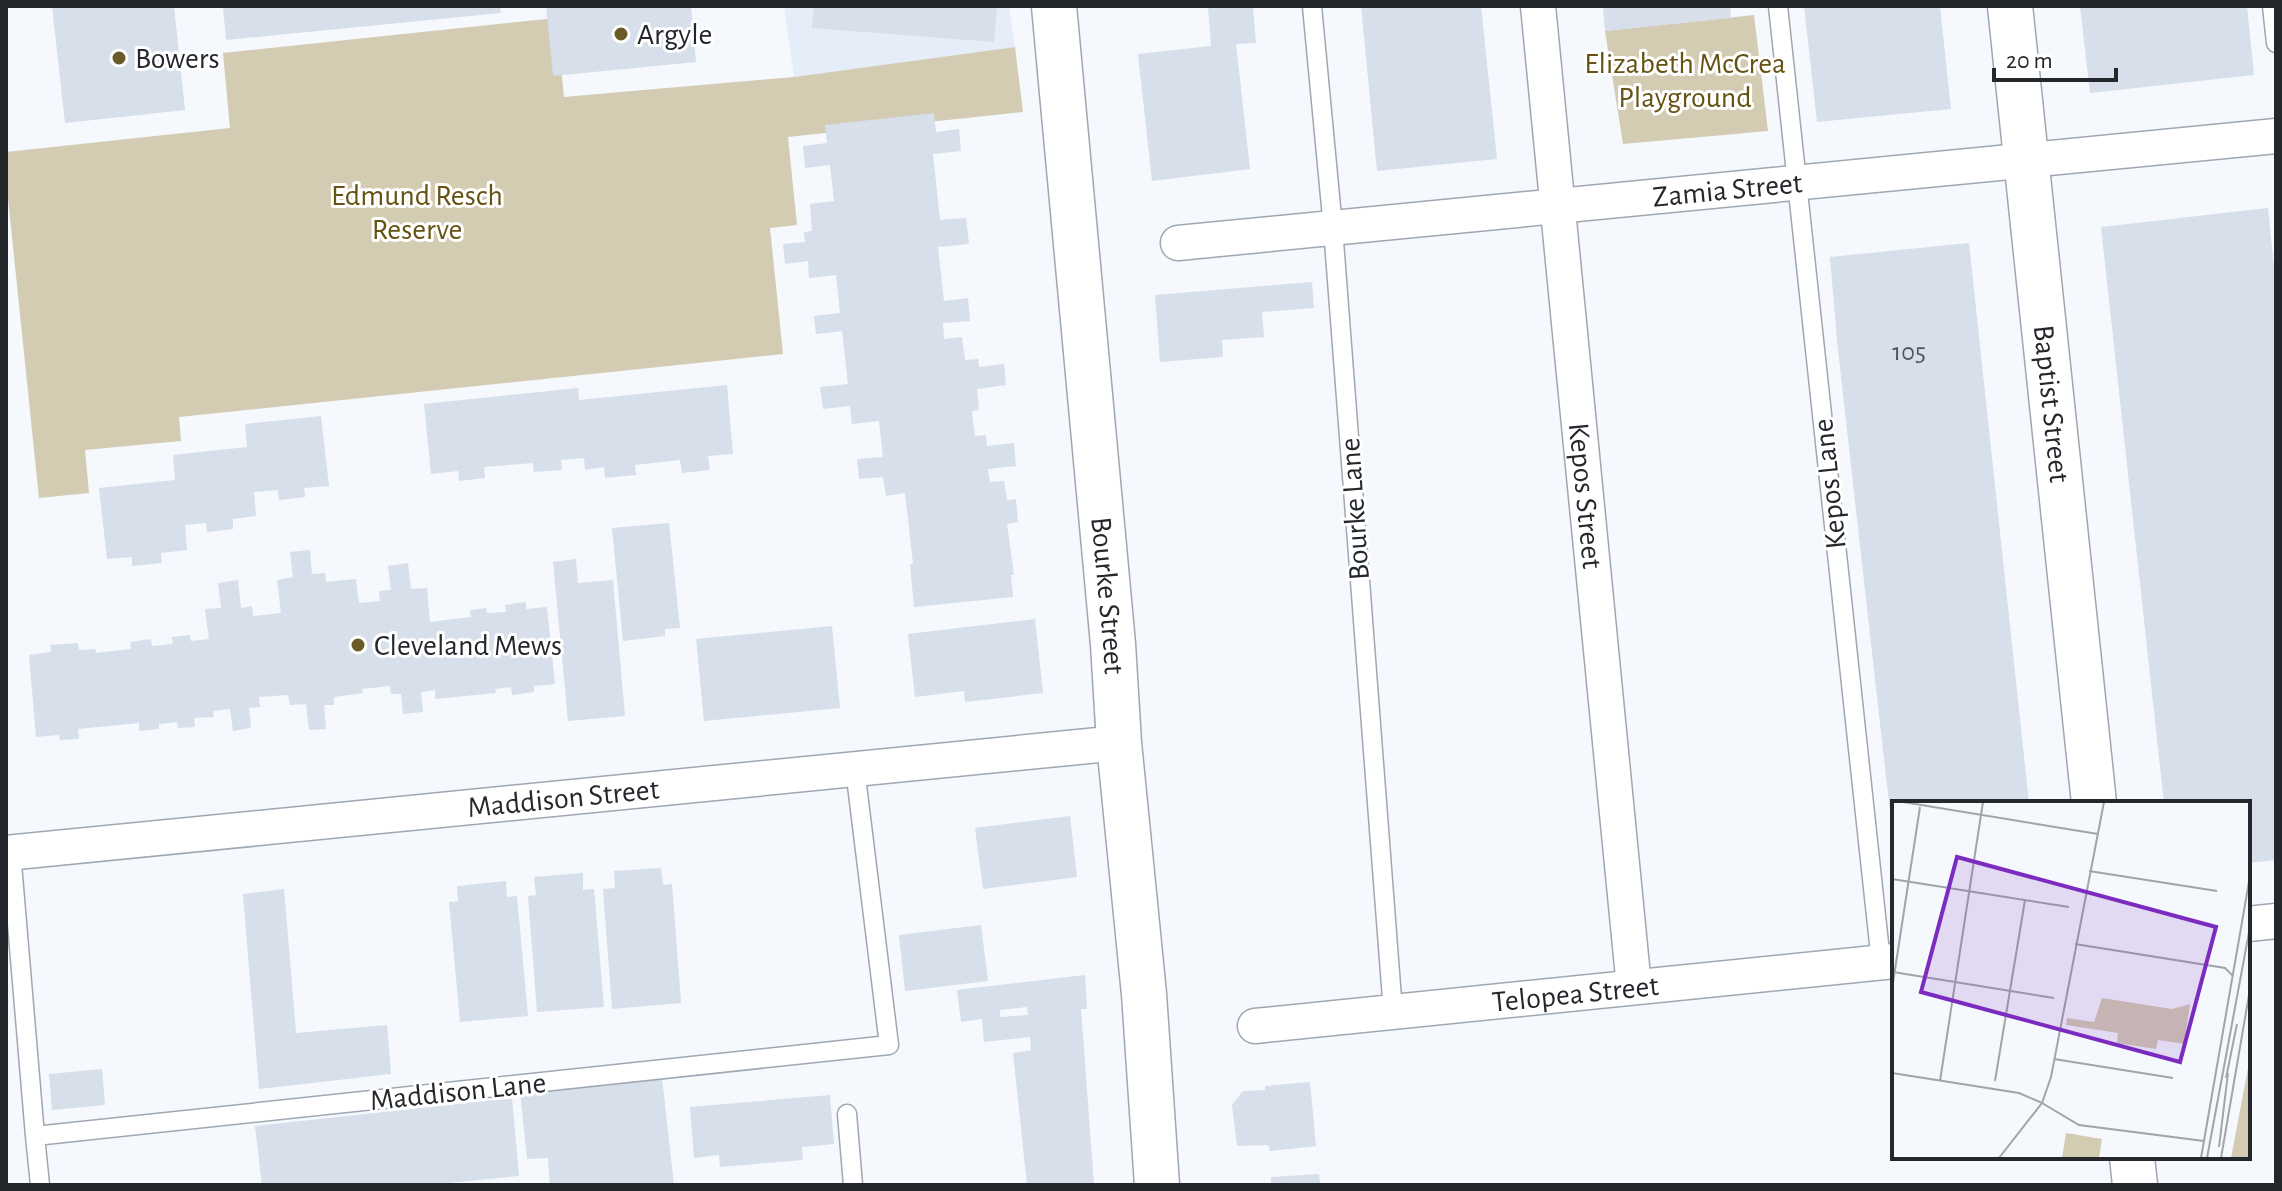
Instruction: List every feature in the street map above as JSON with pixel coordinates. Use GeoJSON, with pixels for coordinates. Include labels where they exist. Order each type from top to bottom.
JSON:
{"type":"FeatureCollection","features":[{"type":"Feature","properties":{"kind":"street","name":"Bourke Street"},"geometry":{"type":"LineString","coordinates":[[1054,6],[1144,994],[1157,1185]]}},
{"type":"Feature","properties":{"kind":"street","name":"Kepos Street"},"geometry":{"type":"LineString","coordinates":[[1538,6],[1634,987]]}},
{"type":"Feature","properties":{"kind":"street","name":"Baptist Street"},"geometry":{"type":"LineString","coordinates":[[2010,6],[2094,801]]}},
{"type":"Feature","properties":{"kind":"street","name":"Zamia Street"},"geometry":{"type":"LineString","coordinates":[[1178,243],[2276,136]]}},
{"type":"Feature","properties":{"kind":"street","name":"Maddison Street"},"geometry":{"type":"LineString","coordinates":[[9,852],[1119,743]]}},
{"type":"Feature","properties":{"kind":"street"},"geometry":{"type":"LineString","coordinates":[[2250,924],[2276,921]]}},
{"type":"Feature","properties":{"kind":"street","name":"Telopea Street"},"geometry":{"type":"LineString","coordinates":[[1255,1026],[1888,962]]}},
{"type":"Feature","properties":{"kind":"street"},"geometry":{"type":"LineString","coordinates":[[2132,1159],[2135,1185]]}},
{"type":"Feature","properties":{"kind":"lane","name":"Bourke Lane"},"geometry":{"type":"LineString","coordinates":[[1312,6],[1333,228],[1393,1012]]}},
{"type":"Feature","properties":{"kind":"lane","name":"Kepos Lane"},"geometry":{"type":"LineString","coordinates":[[1778,6],[1888,962]]}},
{"type":"Feature","properties":{"kind":"lane"},"geometry":{"type":"LineString","coordinates":[[2272,6],[2276,43]]}},
{"type":"Feature","properties":{"kind":"lane","name":"Maddison Lane"},"geometry":{"type":"LineString","coordinates":[[35,1136],[889,1045],[855,769]]}},
{"type":"Feature","properties":{"kind":"lane"},"geometry":{"type":"LineString","coordinates":[[9,852],[40,1185]]}},
{"type":"Feature","properties":{"kind":"lane"},"geometry":{"type":"LineString","coordinates":[[847,1114],[853,1185]]}},
{"type":"Feature","properties":{"kind":"shaded area"},"geometry":{"type":"Polygon","coordinates":[[[784,6],[1009,6],[1015,47],[794,77],[784,6]]]}},
{"type":"Feature","properties":{"kind":"green space","name":"Elizabeth McCrea Playground"},"geometry":{"type":"Polygon","coordinates":[[[1754,15],[1768,131],[1623,144],[1605,31],[1754,15]]]}},
{"type":"Feature","properties":{"kind":"green space","name":"Edmund Resch Reserve"},"geometry":{"type":"Polygon","coordinates":[[[556,18],[564,97],[794,77],[1015,47],[1023,112],[788,137],[797,225],[770,228],[783,354],[179,417],[181,441],[85,450],[89,493],[39,498],[6,179],[6,152],[230,128],[223,53],[556,18]]]}},
{"type":"Feature","properties":{"kind":"building","name":"Bowers"},"geometry":{"type":"Polygon","coordinates":[[[52,6],[174,6],[185,110],[65,123],[52,6]]]}},
{"type":"Feature","properties":{"kind":"building"},"geometry":{"type":"Polygon","coordinates":[[[223,6],[500,6],[501,13],[226,40],[223,6]]]}},
{"type":"Feature","properties":{"kind":"building","name":"Argyle"},"geometry":{"type":"Polygon","coordinates":[[[546,6],[691,6],[696,62],[553,76],[546,6]]]}},
{"type":"Feature","properties":{"kind":"building"},"geometry":{"type":"Polygon","coordinates":[[[814,6],[997,6],[994,42],[812,28],[814,6]]]}},
{"type":"Feature","properties":{"kind":"building"},"geometry":{"type":"Polygon","coordinates":[[[1208,6],[1253,6],[1256,43],[1236,44],[1250,169],[1152,181],[1138,54],[1211,46],[1208,6]]]}},
{"type":"Feature","properties":{"kind":"building"},"geometry":{"type":"Polygon","coordinates":[[[1361,6],[1481,6],[1497,159],[1377,171],[1361,6]]]}},
{"type":"Feature","properties":{"kind":"building"},"geometry":{"type":"Polygon","coordinates":[[[1603,6],[1730,6],[1731,18],[1605,31],[1603,6]]]}},
{"type":"Feature","properties":{"kind":"building"},"geometry":{"type":"Polygon","coordinates":[[[1804,6],[1940,6],[1951,109],[1817,122],[1804,6]]]}},
{"type":"Feature","properties":{"kind":"building"},"geometry":{"type":"Polygon","coordinates":[[[2080,6],[2247,6],[2254,75],[2090,93],[2080,6]]]}},
{"type":"Feature","properties":{"kind":"building"},"geometry":{"type":"Polygon","coordinates":[[[934,113],[936,132],[959,129],[961,151],[933,154],[940,220],[966,218],[969,244],[938,247],[944,301],[968,298],[970,321],[943,323],[944,339],[962,337],[965,360],[978,359],[979,367],[1004,364],[1006,385],[977,389],[979,410],[972,411],[975,436],[986,435],[987,446],[1014,443],[1016,466],[988,469],[990,482],[1004,481],[1007,500],[1016,499],[1018,522],[1007,524],[1014,575],[1011,575],[1013,597],[914,607],[905,493],[886,496],[883,477],[859,479],[857,459],[883,457],[879,421],[852,424],[850,406],[823,409],[820,387],[848,384],[842,331],[816,334],[814,316],[840,313],[836,275],[809,278],[808,261],[785,264],[783,244],[805,242],[804,232],[812,231],[810,204],[834,201],[830,165],[805,168],[803,146],[827,143],[825,125],[934,113]]]}},
{"type":"Feature","properties":{"kind":"building"},"geometry":{"type":"Polygon","coordinates":[[[2268,208],[2276,287],[2276,860],[2250,863],[2250,801],[2164,801],[2101,227],[2268,208]]]}},
{"type":"Feature","properties":{"kind":"building"},"geometry":{"type":"Polygon","coordinates":[[[1969,243],[2029,801],[1892,801],[1892,830],[1830,257],[1969,243]]]}},
{"type":"Feature","properties":{"kind":"building"},"geometry":{"type":"Polygon","coordinates":[[[1312,282],[1314,308],[1262,312],[1264,337],[1222,340],[1223,357],[1160,362],[1155,295],[1312,282]]]}},
{"type":"Feature","properties":{"kind":"building"},"geometry":{"type":"Polygon","coordinates":[[[727,385],[733,454],[708,456],[710,470],[682,473],[680,460],[635,465],[636,475],[605,478],[604,467],[585,470],[584,458],[561,460],[562,470],[534,472],[533,463],[484,467],[485,478],[459,481],[458,471],[431,474],[424,404],[578,388],[579,400],[727,385]]]}},
{"type":"Feature","properties":{"kind":"building"},"geometry":{"type":"Polygon","coordinates":[[[321,416],[329,486],[304,488],[305,497],[279,500],[278,490],[254,492],[256,516],[233,519],[233,529],[207,532],[206,523],[185,525],[187,550],[161,553],[162,563],[132,566],[132,557],[107,559],[99,488],[175,480],[173,455],[247,447],[245,424],[321,416]]]}},
{"type":"Feature","properties":{"kind":"building"},"geometry":{"type":"Polygon","coordinates":[[[669,523],[680,628],[665,629],[665,636],[623,641],[612,528],[669,523]]]}},
{"type":"Feature","properties":{"kind":"building","name":"Cleveland Mews"},"geometry":{"type":"Polygon","coordinates":[[[310,550],[312,574],[325,573],[326,582],[356,579],[359,603],[380,601],[379,591],[391,590],[388,566],[408,563],[411,589],[427,588],[430,622],[471,617],[470,610],[486,608],[487,613],[506,612],[505,605],[526,602],[526,609],[547,607],[555,684],[534,686],[534,692],[512,695],[511,687],[495,689],[496,693],[435,699],[435,690],[421,692],[423,712],[403,714],[401,694],[391,694],[390,686],[362,689],[363,693],[334,697],[334,705],[324,705],[326,729],[309,730],[306,704],[290,705],[288,695],[259,697],[260,707],[249,708],[251,728],[233,731],[230,709],[213,711],[214,717],[194,718],[195,727],[178,728],[177,722],[159,724],[159,729],[139,731],[139,723],[78,729],[79,739],[60,740],[59,735],[36,737],[29,655],[51,652],[50,645],[78,643],[79,650],[95,649],[96,653],[131,649],[130,642],[151,639],[152,646],[173,644],[172,637],[190,635],[191,641],[209,639],[205,609],[221,608],[218,583],[238,580],[241,608],[252,606],[253,616],[281,613],[277,580],[293,577],[290,552],[310,550]]]}},
{"type":"Feature","properties":{"kind":"building"},"geometry":{"type":"Polygon","coordinates":[[[576,559],[578,583],[613,580],[625,716],[568,721],[553,562],[576,559]]]}},
{"type":"Feature","properties":{"kind":"building"},"geometry":{"type":"Polygon","coordinates":[[[1035,619],[1043,693],[965,702],[964,691],[915,697],[908,634],[1035,619]]]}},
{"type":"Feature","properties":{"kind":"building"},"geometry":{"type":"Polygon","coordinates":[[[832,626],[840,708],[704,721],[696,639],[832,626]]]}},
{"type":"Feature","properties":{"kind":"building"},"geometry":{"type":"Polygon","coordinates":[[[1070,816],[1077,877],[983,889],[975,828],[1070,816]]]}},
{"type":"Feature","properties":{"kind":"building"},"geometry":{"type":"Polygon","coordinates":[[[661,868],[663,885],[672,884],[681,1003],[612,1009],[603,889],[615,888],[614,871],[661,868]]]}},
{"type":"Feature","properties":{"kind":"building"},"geometry":{"type":"Polygon","coordinates":[[[583,873],[583,890],[594,889],[604,1007],[537,1012],[528,896],[536,895],[534,877],[583,873]]]}},
{"type":"Feature","properties":{"kind":"building"},"geometry":{"type":"Polygon","coordinates":[[[506,881],[507,897],[517,896],[528,1016],[460,1022],[449,902],[458,901],[457,886],[506,881]]]}},
{"type":"Feature","properties":{"kind":"building"},"geometry":{"type":"Polygon","coordinates":[[[284,889],[296,1033],[387,1025],[391,1074],[259,1089],[243,894],[284,889]]]}},
{"type":"Feature","properties":{"kind":"building"},"geometry":{"type":"Polygon","coordinates":[[[981,925],[988,981],[905,991],[899,935],[981,925]]]}},
{"type":"Feature","properties":{"kind":"building"},"geometry":{"type":"Polygon","coordinates":[[[1085,975],[1087,1009],[1081,1009],[1094,1185],[1027,1185],[1013,1053],[1031,1050],[1030,1037],[984,1042],[982,1019],[961,1022],[957,990],[1085,975]],[[1027,1007],[1000,1010],[1000,1017],[1028,1015],[1027,1007]]]}},
{"type":"Feature","properties":{"kind":"building"},"geometry":{"type":"Polygon","coordinates":[[[102,1069],[105,1105],[52,1110],[49,1074],[102,1069]]]}},
{"type":"Feature","properties":{"kind":"building"},"geometry":{"type":"Polygon","coordinates":[[[662,1078],[674,1185],[550,1185],[548,1158],[527,1159],[520,1091],[662,1078]]]}},
{"type":"Feature","properties":{"kind":"building"},"geometry":{"type":"Polygon","coordinates":[[[1310,1082],[1316,1146],[1270,1151],[1268,1145],[1237,1146],[1232,1105],[1243,1091],[1310,1082]]]}},
{"type":"Feature","properties":{"kind":"building"},"geometry":{"type":"Polygon","coordinates":[[[830,1095],[834,1144],[802,1147],[803,1160],[720,1167],[719,1155],[694,1158],[690,1107],[830,1095]]]}},
{"type":"Feature","properties":{"kind":"building"},"geometry":{"type":"Polygon","coordinates":[[[512,1098],[519,1176],[427,1185],[262,1185],[255,1126],[512,1098]]]}},
{"type":"Feature","properties":{"kind":"building"},"geometry":{"type":"Polygon","coordinates":[[[1319,1174],[1320,1185],[1271,1185],[1271,1177],[1319,1174]]]}},
{"type":"Feature","properties":{"kind":"place","name":"Argyle"},"geometry":{"type":"Point","coordinates":[621,34]}},
{"type":"Feature","properties":{"kind":"place","name":"Bowers"},"geometry":{"type":"Point","coordinates":[119,58]}},
{"type":"Feature","properties":{"kind":"place","name":"Cleveland Mews"},"geometry":{"type":"Point","coordinates":[358,645]}}]}
